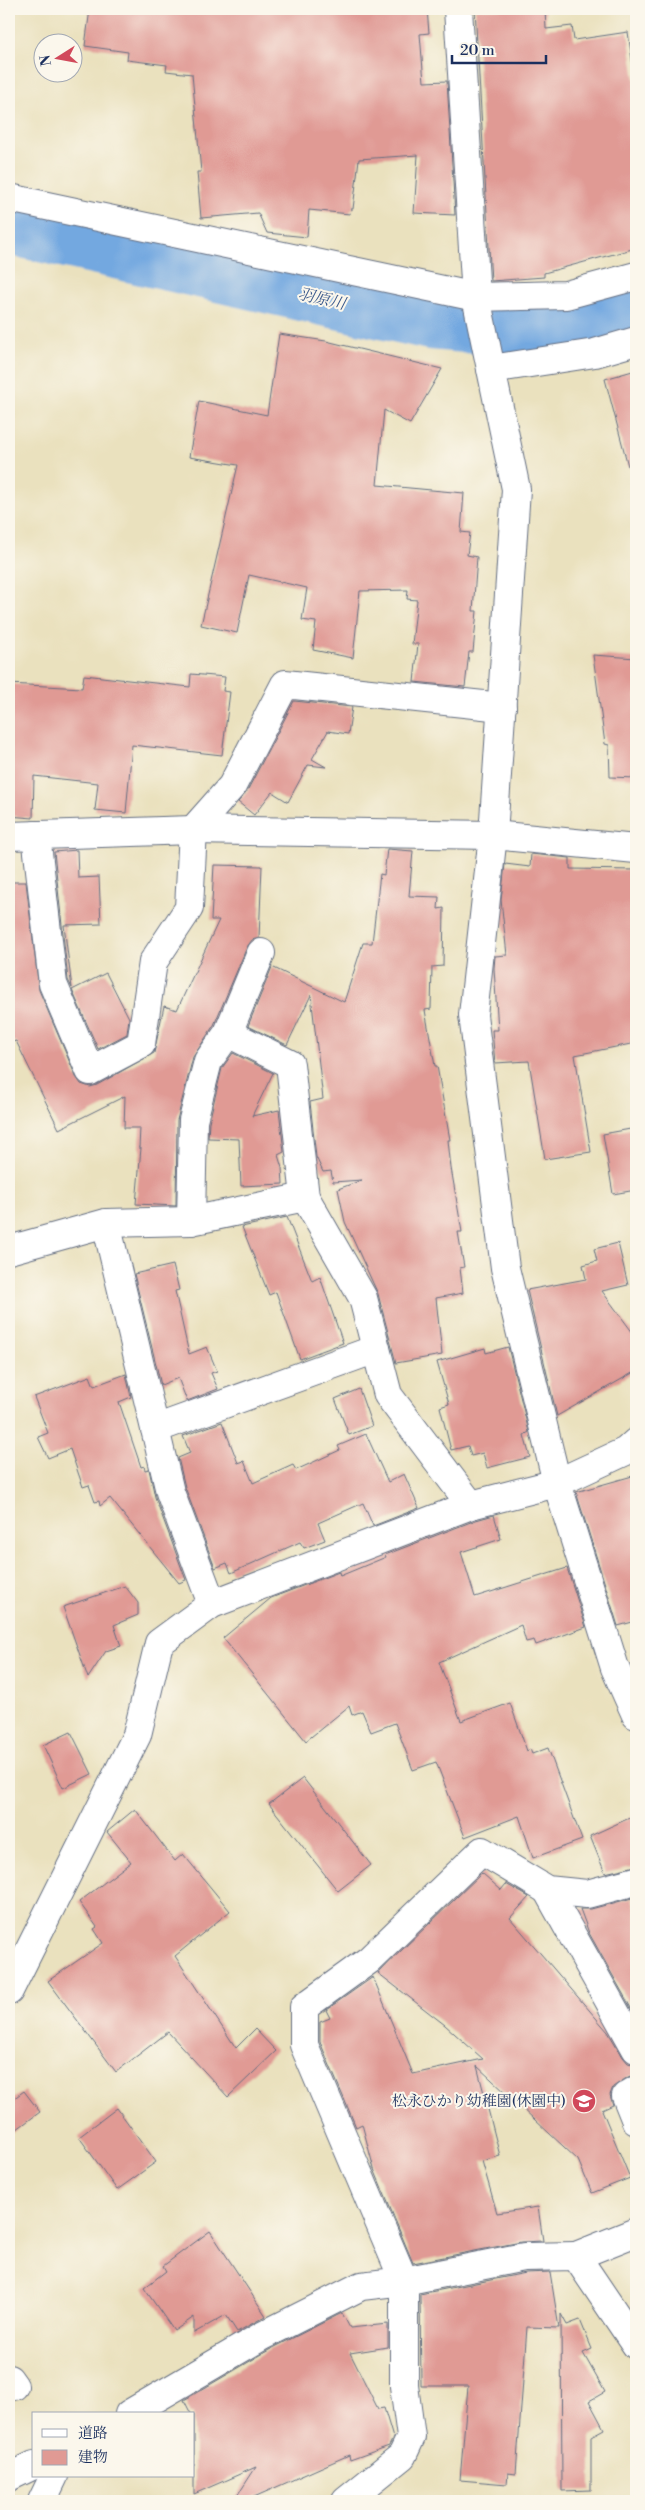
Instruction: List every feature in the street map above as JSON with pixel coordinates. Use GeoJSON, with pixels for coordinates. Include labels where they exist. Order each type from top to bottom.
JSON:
{"type":"FeatureCollection","features":[{"type":"Feature","properties":{"kind":"street"},"geometry":{"type":"LineString","coordinates":[[458,9],[478,305],[516,490],[493,835],[473,1015],[505,1268],[557,1483],[625,1663],[636,1715]]}},
{"type":"Feature","properties":{"kind":"street"},"geometry":{"type":"LineString","coordinates":[[9,198],[478,305],[566,295],[636,276]]}},
{"type":"Feature","properties":{"kind":"street"},"geometry":{"type":"LineString","coordinates":[[489,359],[595,353],[636,341]]}},
{"type":"Feature","properties":{"kind":"street"},"geometry":{"type":"LineString","coordinates":[[36,835],[53,984],[90,1071],[141,1044],[153,962],[189,908],[193,830],[232,786],[285,684],[502,707]]}},
{"type":"Feature","properties":{"kind":"street"},"geometry":{"type":"LineString","coordinates":[[9,836],[193,830],[493,835],[636,848]]}},
{"type":"Feature","properties":{"kind":"street"},"geometry":{"type":"LineString","coordinates":[[191,1221],[193,1120],[208,1062],[228,1033],[261,953]]}},
{"type":"Feature","properties":{"kind":"street"},"geometry":{"type":"LineString","coordinates":[[228,1033],[290,1064],[305,1197],[363,1298],[388,1395],[471,1505]]}},
{"type":"Feature","properties":{"kind":"street"},"geometry":{"type":"LineString","coordinates":[[9,1250],[106,1223],[191,1221],[305,1197]]}},
{"type":"Feature","properties":{"kind":"street"},"geometry":{"type":"LineString","coordinates":[[106,1223],[170,1492],[212,1604]]}},
{"type":"Feature","properties":{"kind":"street"},"geometry":{"type":"LineString","coordinates":[[155,1429],[376,1349]]}},
{"type":"Feature","properties":{"kind":"street"},"geometry":{"type":"LineString","coordinates":[[9,1991],[137,1735],[159,1643],[212,1604],[471,1505],[557,1483],[626,1451],[636,1442]]}},
{"type":"Feature","properties":{"kind":"street"},"geometry":{"type":"LineString","coordinates":[[346,2501],[402,2456],[411,2438],[404,2386],[404,2281],[304,2045],[304,2007],[369,1960],[482,1851],[547,1890],[587,1894],[636,1881]]}},
{"type":"Feature","properties":{"kind":"street"},"geometry":{"type":"LineString","coordinates":[[547,1890],[636,2049]]}},
{"type":"Feature","properties":{"kind":"street"},"geometry":{"type":"LineString","coordinates":[[636,2090],[626,2096],[636,2121]]}},
{"type":"Feature","properties":{"kind":"street"},"geometry":{"type":"LineString","coordinates":[[132,2412],[262,2336],[361,2286],[404,2281],[524,2257],[576,2256],[636,2232]]}},
{"type":"Feature","properties":{"kind":"street"},"geometry":{"type":"LineString","coordinates":[[576,2256],[636,2345]]}},
{"type":"Feature","properties":{"kind":"street"},"geometry":{"type":"LineString","coordinates":[[9,2477],[32,2467]]}},
{"type":"Feature","properties":{"kind":"street"},"geometry":{"type":"LineString","coordinates":[[42,2501],[53,2478]]}},
{"type":"Feature","properties":{"kind":"building"},"geometry":{"type":"Polygon","coordinates":[[[90,9],[427,9],[429,33],[420,34],[424,82],[447,81],[455,215],[414,213],[418,155],[359,159],[353,209],[351,209],[350,214],[309,210],[307,237],[267,233],[258,213],[201,218],[197,172],[201,172],[192,74],[166,71],[167,65],[127,60],[128,52],[85,46],[90,9]]]}},
{"type":"Feature","properties":{"kind":"building"},"geometry":{"type":"Polygon","coordinates":[[[475,9],[545,9],[546,29],[572,26],[574,40],[628,32],[636,87],[636,248],[544,273],[544,277],[491,281],[475,9]]]}},
{"type":"Feature","properties":{"kind":"building"},"geometry":{"type":"Polygon","coordinates":[[[279,334],[326,341],[442,369],[410,424],[384,410],[377,485],[464,493],[461,532],[470,533],[467,555],[477,557],[473,611],[477,611],[473,652],[469,652],[465,687],[414,682],[418,644],[412,644],[417,600],[407,599],[408,590],[360,591],[353,658],[313,650],[316,622],[302,620],[307,588],[249,575],[237,633],[201,625],[238,465],[189,457],[199,401],[267,415],[279,334]]]}},
{"type":"Feature","properties":{"kind":"building"},"geometry":{"type":"Polygon","coordinates":[[[636,370],[636,465],[628,466],[605,379],[636,370]]]}},
{"type":"Feature","properties":{"kind":"building"},"geometry":{"type":"Polygon","coordinates":[[[593,655],[636,658],[636,778],[610,777],[609,745],[605,744],[593,655]]]}},
{"type":"Feature","properties":{"kind":"building"},"geometry":{"type":"Polygon","coordinates":[[[191,674],[225,677],[223,691],[230,692],[222,755],[132,745],[126,813],[95,810],[98,783],[34,776],[33,818],[9,816],[9,684],[82,688],[84,675],[190,687],[191,674]]]}},
{"type":"Feature","properties":{"kind":"building"},"geometry":{"type":"Polygon","coordinates":[[[294,701],[352,707],[348,734],[328,731],[312,759],[326,767],[308,765],[288,802],[272,792],[254,815],[238,802],[246,793],[294,701]]]}},
{"type":"Feature","properties":{"kind":"building"},"geometry":{"type":"Polygon","coordinates":[[[387,849],[413,851],[409,896],[439,897],[438,909],[444,908],[443,966],[432,967],[431,1009],[425,1010],[450,1140],[448,1140],[451,1168],[462,1232],[458,1232],[464,1267],[460,1268],[463,1293],[436,1298],[442,1355],[396,1363],[378,1294],[345,1222],[338,1189],[362,1180],[333,1182],[331,1171],[323,1172],[316,1157],[310,1102],[323,1099],[311,995],[287,1045],[248,1026],[272,967],[344,1002],[363,943],[372,943],[380,874],[384,875],[387,849]]]}},
{"type":"Feature","properties":{"kind":"building"},"geometry":{"type":"Polygon","coordinates":[[[77,850],[78,878],[99,877],[101,924],[64,925],[72,988],[68,980],[54,852],[77,850]]]}},
{"type":"Feature","properties":{"kind":"building"},"geometry":{"type":"Polygon","coordinates":[[[531,854],[570,858],[570,869],[636,870],[636,1043],[575,1055],[591,1152],[545,1159],[529,1061],[495,1063],[492,1030],[498,1030],[495,956],[507,955],[501,900],[505,864],[530,867],[531,854]]]}},
{"type":"Feature","properties":{"kind":"building"},"geometry":{"type":"Polygon","coordinates":[[[214,865],[262,866],[259,938],[252,940],[247,947],[214,1025],[193,1057],[177,1120],[176,1206],[136,1204],[141,1148],[139,1148],[140,1128],[124,1128],[125,1096],[59,1129],[16,1041],[9,1043],[9,882],[26,882],[39,990],[76,1077],[81,1084],[90,1087],[97,1085],[154,1053],[164,1006],[177,1010],[219,920],[211,920],[214,865]]]}},
{"type":"Feature","properties":{"kind":"building"},"geometry":{"type":"Polygon","coordinates":[[[106,973],[129,1018],[127,1034],[98,1049],[72,990],[106,973]]]}},
{"type":"Feature","properties":{"kind":"building"},"geometry":{"type":"Polygon","coordinates":[[[233,1053],[273,1073],[252,1116],[279,1110],[284,1152],[278,1155],[282,1168],[283,1184],[241,1186],[239,1139],[208,1138],[209,1122],[222,1068],[233,1053]]]}},
{"type":"Feature","properties":{"kind":"building"},"geometry":{"type":"Polygon","coordinates":[[[636,1128],[636,1190],[613,1194],[603,1134],[636,1128]]]}},
{"type":"Feature","properties":{"kind":"building"},"geometry":{"type":"Polygon","coordinates":[[[287,1217],[312,1281],[320,1277],[343,1343],[300,1359],[276,1292],[269,1295],[242,1227],[287,1217]]]}},
{"type":"Feature","properties":{"kind":"building"},"geometry":{"type":"Polygon","coordinates":[[[618,1243],[628,1285],[602,1291],[636,1337],[636,1371],[557,1416],[527,1290],[586,1279],[583,1265],[597,1261],[594,1249],[618,1243]]]}},
{"type":"Feature","properties":{"kind":"building"},"geometry":{"type":"Polygon","coordinates":[[[173,1265],[179,1290],[175,1291],[189,1354],[207,1347],[217,1371],[211,1373],[218,1389],[187,1401],[178,1378],[161,1385],[134,1274],[173,1265]]]}},
{"type":"Feature","properties":{"kind":"building"},"geometry":{"type":"Polygon","coordinates":[[[508,1347],[529,1432],[524,1435],[530,1457],[487,1468],[483,1453],[471,1456],[468,1446],[451,1450],[440,1407],[449,1404],[437,1362],[485,1348],[486,1353],[508,1347]]]}},
{"type":"Feature","properties":{"kind":"building"},"geometry":{"type":"Polygon","coordinates":[[[126,1374],[131,1397],[119,1402],[141,1467],[144,1466],[145,1470],[149,1469],[155,1497],[186,1580],[179,1583],[110,1498],[100,1506],[99,1501],[95,1502],[89,1485],[83,1487],[70,1449],[48,1458],[38,1437],[48,1433],[34,1397],[90,1376],[94,1386],[126,1374]]]}},
{"type":"Feature","properties":{"kind":"building"},"geometry":{"type":"Polygon","coordinates":[[[359,1389],[372,1426],[349,1435],[335,1399],[359,1389]]]}},
{"type":"Feature","properties":{"kind":"building"},"geometry":{"type":"Polygon","coordinates":[[[222,1422],[238,1463],[244,1461],[253,1483],[293,1465],[296,1470],[340,1450],[338,1446],[366,1434],[388,1482],[404,1474],[419,1508],[373,1526],[363,1503],[318,1523],[325,1540],[304,1548],[300,1542],[231,1573],[227,1563],[215,1568],[185,1487],[178,1458],[190,1453],[183,1436],[222,1422]]]}},
{"type":"Feature","properties":{"kind":"building"},"geometry":{"type":"Polygon","coordinates":[[[636,1475],[636,1621],[618,1626],[576,1492],[636,1475]]]}},
{"type":"Feature","properties":{"kind":"building"},"geometry":{"type":"Polygon","coordinates":[[[494,1515],[501,1539],[461,1552],[475,1597],[567,1568],[586,1627],[536,1645],[534,1640],[526,1642],[521,1625],[439,1662],[461,1721],[510,1703],[527,1751],[530,1749],[532,1754],[548,1748],[582,1840],[533,1858],[519,1816],[465,1837],[436,1762],[413,1770],[395,1723],[371,1732],[362,1711],[352,1715],[349,1706],[306,1741],[223,1638],[271,1598],[339,1572],[340,1576],[386,1557],[385,1555],[476,1520],[494,1515]]]}},
{"type":"Feature","properties":{"kind":"building"},"geometry":{"type":"Polygon","coordinates":[[[125,1586],[138,1603],[138,1615],[114,1625],[121,1646],[106,1651],[88,1678],[63,1607],[125,1586]]]}},
{"type":"Feature","properties":{"kind":"building"},"geometry":{"type":"Polygon","coordinates":[[[71,1732],[92,1774],[63,1788],[43,1745],[71,1732]]]}},
{"type":"Feature","properties":{"kind":"building"},"geometry":{"type":"Polygon","coordinates":[[[303,1778],[371,1865],[338,1891],[269,1804],[303,1778]]]}},
{"type":"Feature","properties":{"kind":"building"},"geometry":{"type":"Polygon","coordinates":[[[135,1809],[175,1861],[183,1854],[230,1911],[175,1956],[236,2048],[255,2029],[276,2051],[228,2097],[168,2032],[116,2072],[48,1981],[103,1943],[94,1929],[97,1927],[79,1902],[131,1862],[107,1832],[135,1809]]]}},
{"type":"Feature","properties":{"kind":"building"},"geometry":{"type":"Polygon","coordinates":[[[636,1815],[636,1866],[605,1873],[590,1836],[636,1815]]]}},
{"type":"Feature","properties":{"kind":"building"},"geometry":{"type":"Polygon","coordinates":[[[482,1873],[501,1890],[506,1884],[529,1897],[510,1918],[608,2032],[628,2063],[636,2065],[636,2074],[613,2087],[610,2095],[613,2105],[602,2110],[630,2178],[592,2193],[578,2160],[477,2066],[500,2156],[482,2161],[497,2213],[538,2207],[543,2241],[521,2242],[413,2263],[374,2169],[362,2124],[356,2127],[320,2042],[320,2022],[330,2018],[326,2010],[373,1977],[413,2074],[483,2059],[445,2025],[378,1973],[482,1873]]]}},
{"type":"Feature","properties":{"kind":"building"},"geometry":{"type":"Polygon","coordinates":[[[632,1898],[636,1910],[636,2017],[589,1933],[580,1909],[591,1909],[632,1898]]]}},
{"type":"Feature","properties":{"kind":"building"},"geometry":{"type":"Polygon","coordinates":[[[24,2091],[40,2112],[9,2135],[9,2102],[24,2091]]]}},
{"type":"Feature","properties":{"kind":"building"},"geometry":{"type":"Polygon","coordinates":[[[117,2108],[156,2162],[117,2190],[79,2137],[117,2108]]]}},
{"type":"Feature","properties":{"kind":"building"},"geometry":{"type":"Polygon","coordinates":[[[210,2231],[266,2316],[237,2332],[226,2315],[194,2333],[194,2317],[174,2331],[144,2288],[166,2271],[163,2266],[210,2231]]]}},
{"type":"Feature","properties":{"kind":"building"},"geometry":{"type":"Polygon","coordinates":[[[550,2272],[559,2328],[527,2327],[516,2474],[508,2473],[507,2484],[460,2480],[468,2386],[421,2386],[420,2294],[526,2273],[550,2272]]]}},
{"type":"Feature","properties":{"kind":"building"},"geometry":{"type":"Polygon","coordinates":[[[342,2313],[350,2328],[388,2324],[388,2347],[350,2353],[378,2409],[384,2408],[393,2438],[389,2446],[350,2460],[349,2455],[245,2501],[234,2501],[256,2467],[194,2494],[195,2412],[190,2412],[184,2400],[269,2350],[342,2313]]]}},
{"type":"Feature","properties":{"kind":"building"},"geometry":{"type":"Polygon","coordinates":[[[561,2314],[567,2325],[580,2320],[592,2349],[583,2353],[605,2392],[589,2401],[604,2429],[591,2436],[591,2490],[562,2491],[561,2314]]]}},
{"type":"Feature","properties":{"kind":"waterway","name":"羽原川"},"geometry":{"type":"LineString","coordinates":[[9,227],[430,322],[503,328],[579,325],[636,305]]}},
{"type":"Feature","properties":{"kind":"place","name":"松永ひかり幼稚園(休園中)"},"geometry":{"type":"Point","coordinates":[584,2101]}}]}
